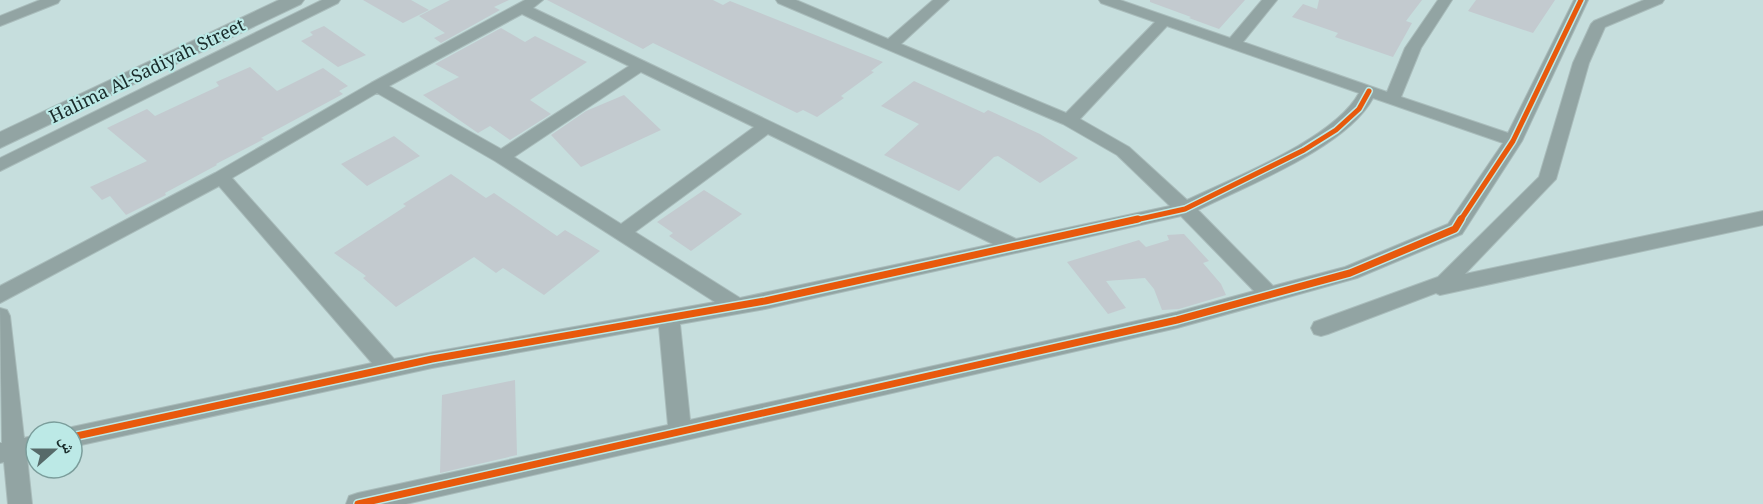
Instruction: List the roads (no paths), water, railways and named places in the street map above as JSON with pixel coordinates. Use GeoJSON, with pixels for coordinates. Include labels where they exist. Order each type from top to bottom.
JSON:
{"type":"FeatureCollection","features":[{"type":"Feature","properties":{"kind":"street"},"geometry":{"type":"LineString","coordinates":[[0,8],[20,0]]}},
{"type":"Feature","properties":{"kind":"street"},"geometry":{"type":"LineString","coordinates":[[0,21],[53,0]]}},
{"type":"Feature","properties":{"kind":"street","name":"Halima Al-Sadiyah Street"},"geometry":{"type":"LineString","coordinates":[[0,141],[294,0]]}},
{"type":"Feature","properties":{"kind":"street"},"geometry":{"type":"LineString","coordinates":[[0,165],[333,0]]}},
{"type":"Feature","properties":{"kind":"street"},"geometry":{"type":"LineString","coordinates":[[783,0],[1070,120],[1123,151],[1212,234],[1269,296]]}},
{"type":"Feature","properties":{"kind":"street"},"geometry":{"type":"LineString","coordinates":[[890,45],[942,0]]}},
{"type":"Feature","properties":{"kind":"street"},"geometry":{"type":"LineString","coordinates":[[1106,0],[1513,141]]}},
{"type":"Feature","properties":{"kind":"street"},"geometry":{"type":"LineString","coordinates":[[1233,44],[1270,0]]}},
{"type":"Feature","properties":{"kind":"street"},"geometry":{"type":"LineString","coordinates":[[1392,99],[1413,48],[1445,0]]}},
{"type":"Feature","properties":{"kind":"street"},"geometry":{"type":"LineString","coordinates":[[358,504],[1166,323],[1350,273],[1455,229],[1513,141],[1581,0]]}},
{"type":"Feature","properties":{"kind":"street"},"geometry":{"type":"LineString","coordinates":[[1321,328],[1445,282],[1547,179],[1581,63],[1599,24],[1657,0]]}},
{"type":"Feature","properties":{"kind":"street"},"geometry":{"type":"LineString","coordinates":[[0,295],[221,177],[377,86],[529,4],[640,65],[1014,246]]}},
{"type":"Feature","properties":{"kind":"street"},"geometry":{"type":"LineString","coordinates":[[1070,120],[1165,20]]}},
{"type":"Feature","properties":{"kind":"street"},"geometry":{"type":"LineString","coordinates":[[501,157],[640,65]]}},
{"type":"Feature","properties":{"kind":"street"},"geometry":{"type":"LineString","coordinates":[[377,86],[501,157],[737,306]]}},
{"type":"Feature","properties":{"kind":"street"},"geometry":{"type":"LineString","coordinates":[[84,434],[389,368],[737,306],[1185,209],[1304,150],[1359,109],[1369,91]]}},
{"type":"Feature","properties":{"kind":"street"},"geometry":{"type":"LineString","coordinates":[[621,232],[766,126]]}},
{"type":"Feature","properties":{"kind":"street"},"geometry":{"type":"LineString","coordinates":[[221,177],[389,368]]}},
{"type":"Feature","properties":{"kind":"street"},"geometry":{"type":"LineString","coordinates":[[1423,291],[1762,215]]}},
{"type":"Feature","properties":{"kind":"street"},"geometry":{"type":"LineString","coordinates":[[0,316],[17,449],[20,504]]}},
{"type":"Feature","properties":{"kind":"street"},"geometry":{"type":"LineString","coordinates":[[669,318],[680,432]]}}]}
